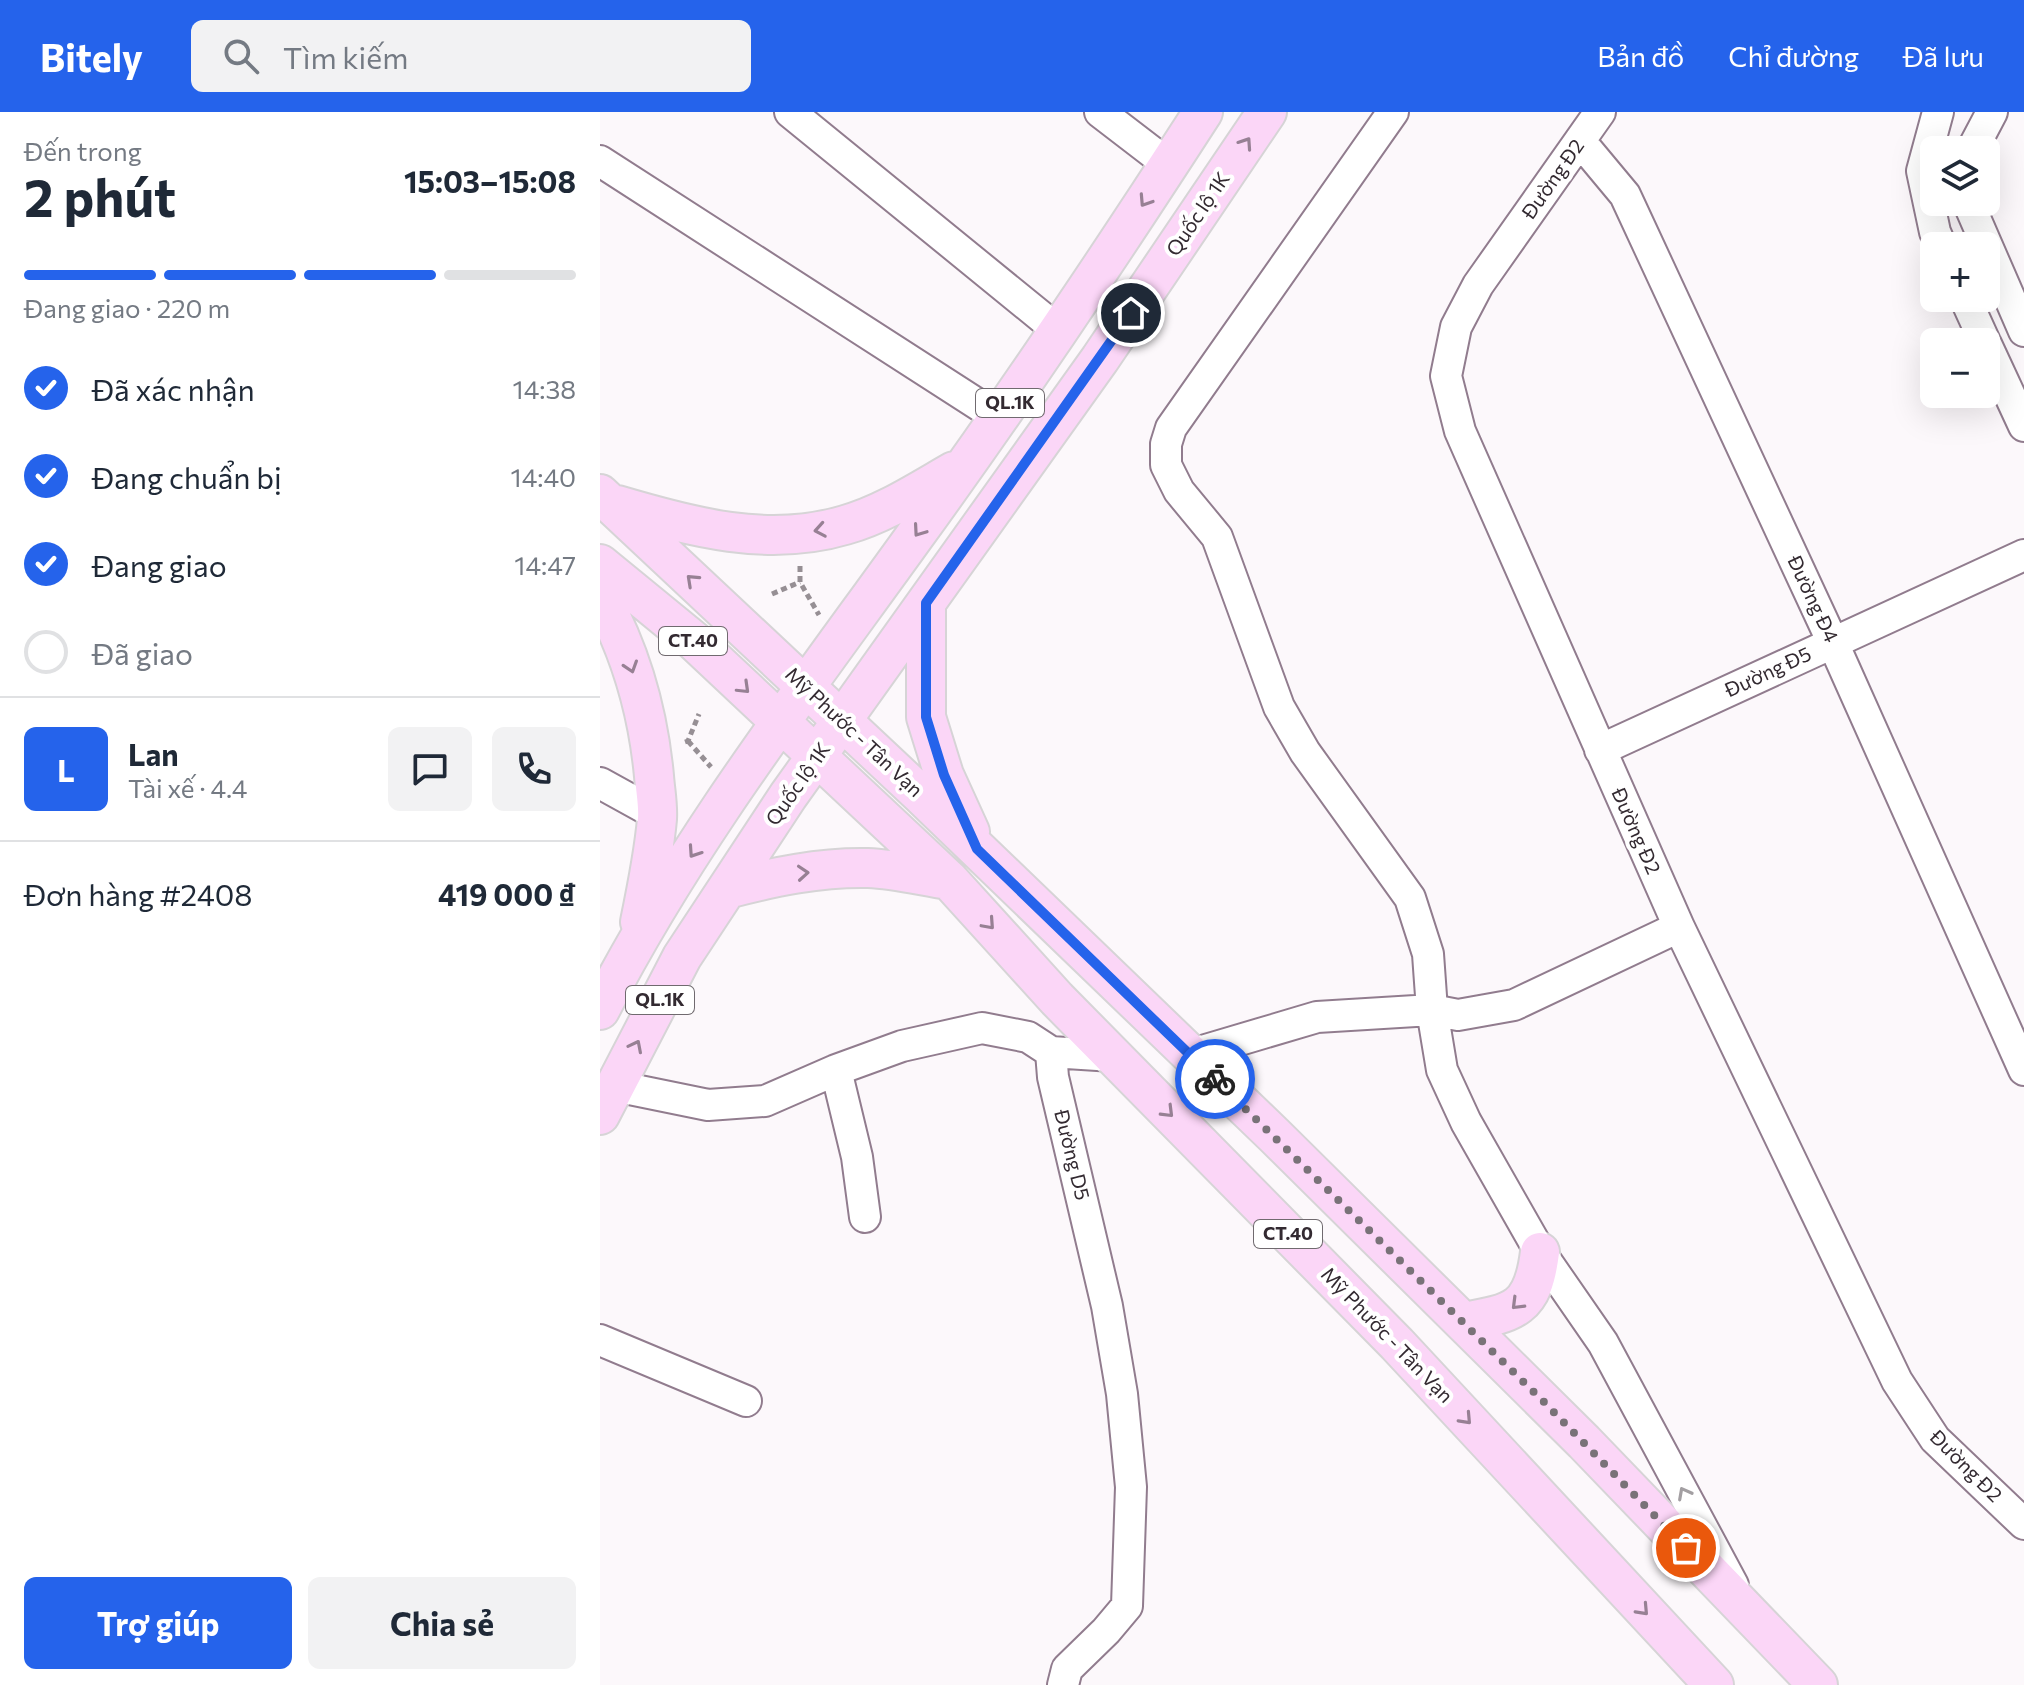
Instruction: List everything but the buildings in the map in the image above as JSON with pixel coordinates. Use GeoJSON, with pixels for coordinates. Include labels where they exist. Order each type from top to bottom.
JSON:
{"type":"FeatureCollection","features":[{"type":"Feature","properties":{"kind":"main road","name":"QL.1K"},"geometry":{"type":"LineString","coordinates":[[600,1010],[637,938],[782,723],[1060,332],[1203,112]]}},
{"type":"Feature","properties":{"kind":"main road","name":"Quốc lộ 1K"},"geometry":{"type":"LineString","coordinates":[[608,1101],[682,957],[727,889],[817,756],[1100,359],[1267,112]]}},
{"type":"Feature","properties":{"kind":"main road"},"geometry":{"type":"LineString","coordinates":[[604,498],[678,523],[729,533],[786,535],[845,525],[896,504],[967,463]]}},
{"type":"Feature","properties":{"kind":"main road","name":"Mỹ Phước - Tân Vạn"},"geometry":{"type":"LineString","coordinates":[[604,498],[977,849],[1274,1135],[1584,1442],[1818,1685]]}},
{"type":"Feature","properties":{"kind":"main road","name":"Mỹ Phước - Tân Vạn"},"geometry":{"type":"LineString","coordinates":[[600,564],[694,641],[949,880],[1113,1056],[1397,1344],[1714,1685]]}},
{"type":"Feature","properties":{"kind":"main road"},"geometry":{"type":"LineString","coordinates":[[600,596],[625,649],[645,711],[658,815],[637,938]]}},
{"type":"Feature","properties":{"kind":"main road"},"geometry":{"type":"LineString","coordinates":[[926,603],[926,717],[944,775],[977,849]]}},
{"type":"Feature","properties":{"kind":"main road"},"geometry":{"type":"LineString","coordinates":[[727,889],[785,874],[843,869],[870,868],[949,880]]}},
{"type":"Feature","properties":{"kind":"main road"},"geometry":{"type":"LineString","coordinates":[[1463,1322],[1504,1315],[1518,1308],[1537,1279],[1540,1252]]}},
{"type":"Feature","properties":{"kind":"street"},"geometry":{"type":"LineString","coordinates":[[790,112],[1060,332]]}},
{"type":"Feature","properties":{"kind":"street"},"geometry":{"type":"LineString","coordinates":[[1100,112],[1169,165]]}},
{"type":"Feature","properties":{"kind":"street"},"geometry":{"type":"LineString","coordinates":[[1393,112],[1171,428],[1166,444],[1166,465],[1179,491],[1217,537],[1279,707],[1305,752],[1410,898],[1428,954],[1432,1010],[1442,1070],[1466,1122],[1540,1252],[1603,1343],[1747,1611]]}},
{"type":"Feature","properties":{"kind":"street","name":"Đường Đ2"},"geometry":{"type":"LineString","coordinates":[[1600,112],[1478,285],[1456,327],[1446,376],[1460,431],[1679,927],[1897,1381],[1935,1439],[2024,1524]]}},
{"type":"Feature","properties":{"kind":"street"},"geometry":{"type":"LineString","coordinates":[[1935,232],[1922,171],[1938,112]]}},
{"type":"Feature","properties":{"kind":"street"},"geometry":{"type":"LineString","coordinates":[[1979,136],[1992,112]]}},
{"type":"Feature","properties":{"kind":"street","name":"Đường Đ4"},"geometry":{"type":"LineString","coordinates":[[1580,141],[1625,195],[1833,643],[2024,1070]]}},
{"type":"Feature","properties":{"kind":"street"},"geometry":{"type":"LineString","coordinates":[[600,161],[999,418]]}},
{"type":"Feature","properties":{"kind":"street"},"geometry":{"type":"LineString","coordinates":[[2000,289],[2024,331]]}},
{"type":"Feature","properties":{"kind":"street"},"geometry":{"type":"LineString","coordinates":[[2000,374],[2024,426]]}},
{"type":"Feature","properties":{"kind":"street","name":"Đường Đ5"},"geometry":{"type":"LineString","coordinates":[[1600,750],[2024,555]]}},
{"type":"Feature","properties":{"kind":"street"},"geometry":{"type":"LineString","coordinates":[[600,783],[658,815]]}},
{"type":"Feature","properties":{"kind":"street"},"geometry":{"type":"LineString","coordinates":[[1189,1055],[1317,1017],[1432,1010],[1458,1015],[1514,1005],[1679,927]]}},
{"type":"Feature","properties":{"kind":"street"},"geometry":{"type":"LineString","coordinates":[[608,1101],[708,1105],[765,1101],[902,1046],[982,1028],[1028,1037],[1051,1052],[1113,1056]]}},
{"type":"Feature","properties":{"kind":"street","name":"Đường D5"},"geometry":{"type":"LineString","coordinates":[[1051,1052],[1053,1077],[1107,1306],[1122,1394],[1131,1487],[1127,1606],[1067,1669],[1063,1685]]}},
{"type":"Feature","properties":{"kind":"street"},"geometry":{"type":"LineString","coordinates":[[836,1070],[857,1157],[865,1217]]}},
{"type":"Feature","properties":{"kind":"street"},"geometry":{"type":"LineString","coordinates":[[600,1340],[746,1401]]}},
{"type":"Feature","properties":{"kind":"path"},"geometry":{"type":"LineString","coordinates":[[772,594],[800,582],[823,621]]}},
{"type":"Feature","properties":{"kind":"path"},"geometry":{"type":"LineString","coordinates":[[688,741],[699,714]]}},
{"type":"Feature","properties":{"kind":"path"},"geometry":{"type":"LineString","coordinates":[[680,743],[688,741]]}},
{"type":"Feature","properties":{"kind":"path"},"geometry":{"type":"LineString","coordinates":[[688,741],[714,770]]}},
{"type":"Feature","properties":{"kind":"way so far"},"geometry":{"type":"LineString","coordinates":[[1215,1079],[1544,1402],[1686,1548]]}},
{"type":"Feature","properties":{"kind":"route"},"geometry":{"type":"LineString","coordinates":[[1131,313],[926,603],[926,717],[944,775],[977,849],[1215,1079]]}}]}
